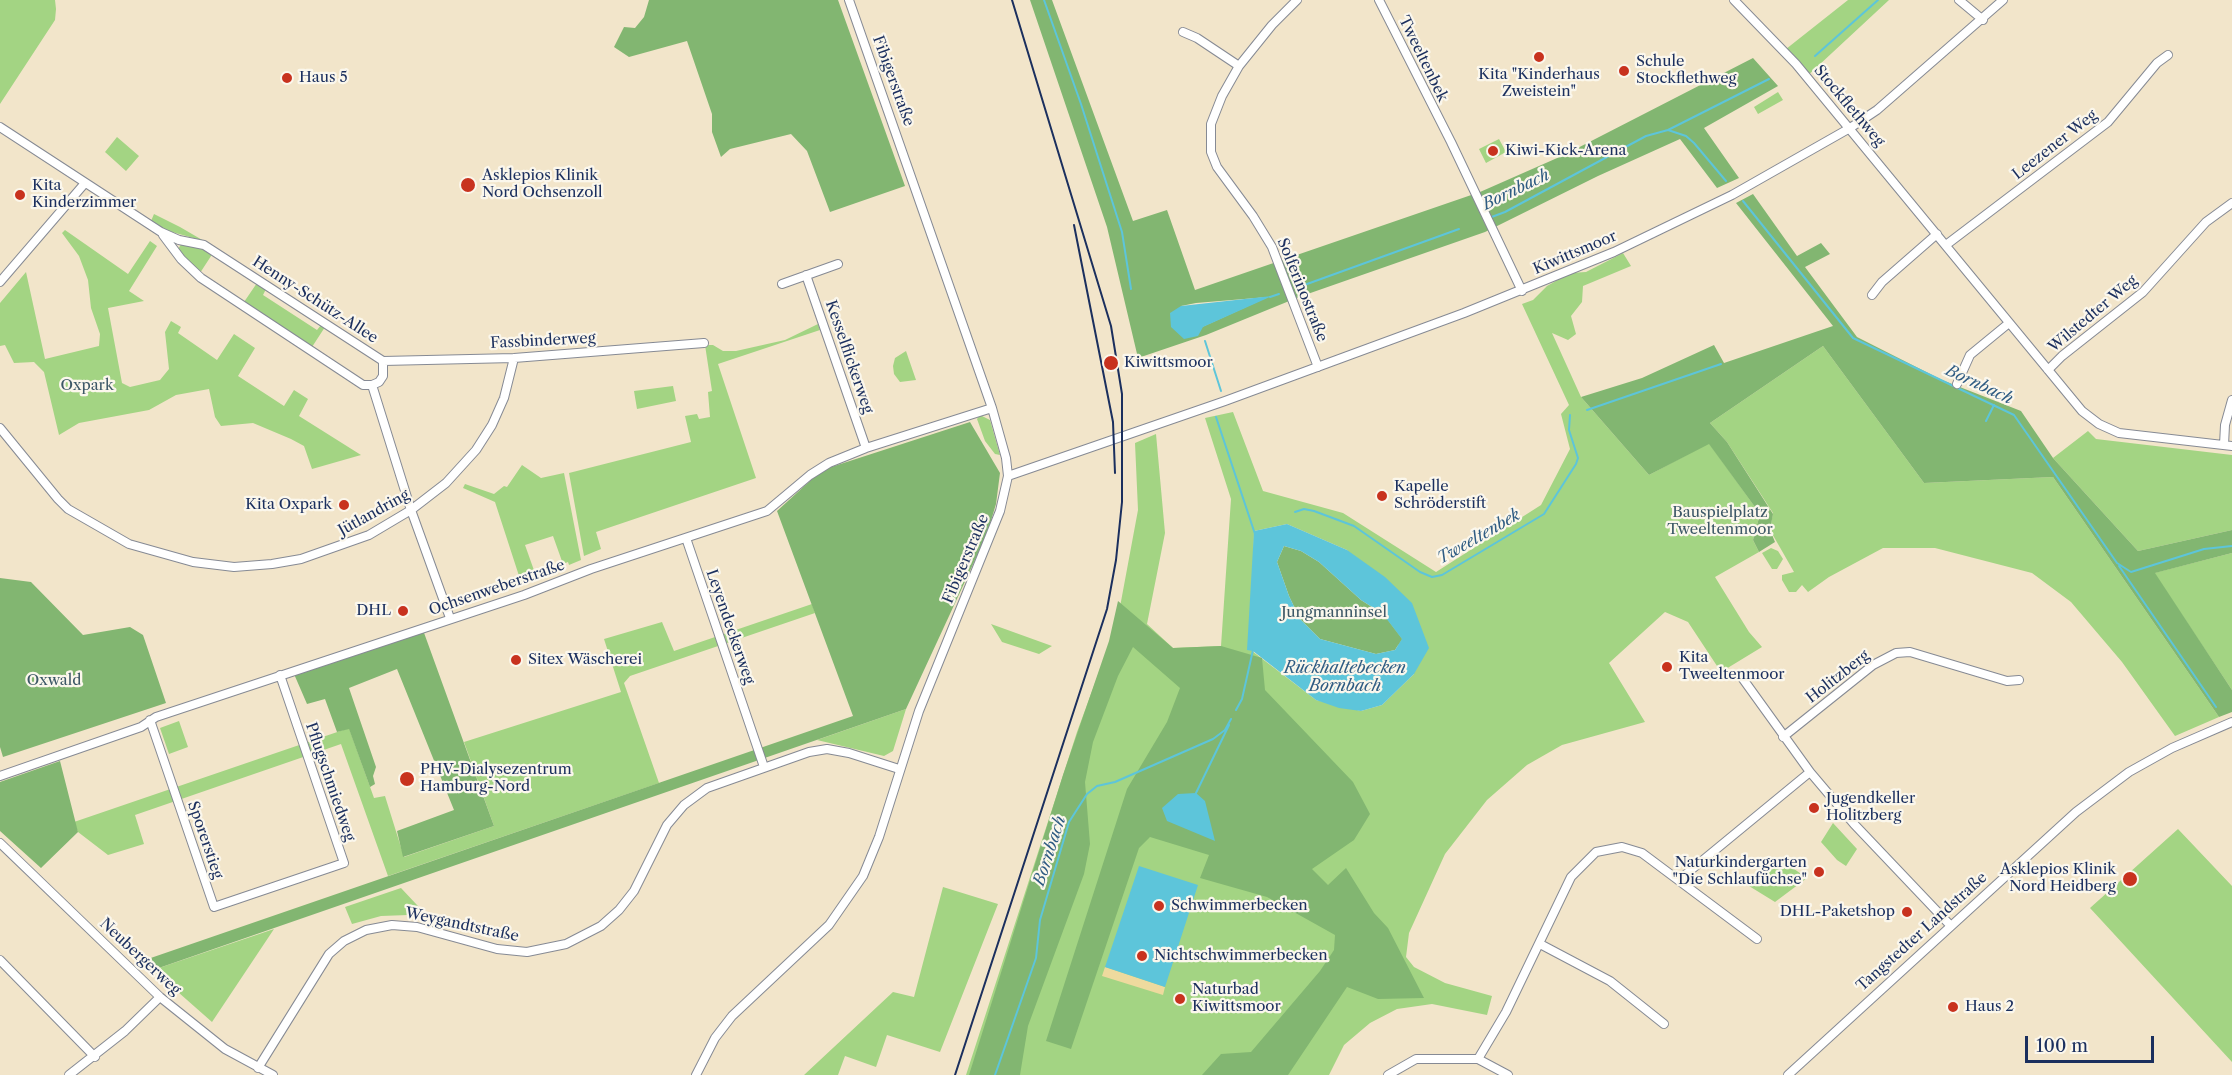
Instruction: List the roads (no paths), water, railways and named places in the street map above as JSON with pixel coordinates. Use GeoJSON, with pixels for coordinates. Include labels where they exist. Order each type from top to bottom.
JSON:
{"type":"FeatureCollection","features":[{"type":"Feature","properties":{"kind":"street","name":"Fibigerstraße"},"geometry":{"type":"LineString","coordinates":[[696,1075],[715,1038],[732,1016],[817,937],[851,896],[868,866],[922,704],[1000,511],[1008,476],[1006,458],[992,408],[849,0]]}},
{"type":"Feature","properties":{"kind":"street","name":"Solferinostraße"},"geometry":{"type":"LineString","coordinates":[[1297,0],[1272,25],[1239,66],[1222,96],[1211,124],[1211,152],[1217,167],[1253,216],[1272,247],[1318,367]]}},
{"type":"Feature","properties":{"kind":"street","name":"Tweeltenbek"},"geometry":{"type":"LineString","coordinates":[[1379,0],[1522,291]]}},
{"type":"Feature","properties":{"kind":"street","name":"Stockflethweg"},"geometry":{"type":"LineString","coordinates":[[1734,0],[1796,64],[2082,411],[2109,429],[2144,438],[2228,446]]}},
{"type":"Feature","properties":{"kind":"street"},"geometry":{"type":"LineString","coordinates":[[1959,0],[1983,20]]}},
{"type":"Feature","properties":{"kind":"street","name":"Kiwittsmoor"},"geometry":{"type":"LineString","coordinates":[[1008,476],[1318,367],[1522,291],[1614,252],[1728,197],[1850,128],[1876,110],[1983,20],[2003,0]]}},
{"type":"Feature","properties":{"kind":"street"},"geometry":{"type":"LineString","coordinates":[[1183,32],[1197,38],[1239,66]]}},
{"type":"Feature","properties":{"kind":"street","name":"Leezener Weg"},"geometry":{"type":"LineString","coordinates":[[1946,245],[2108,122],[2157,63],[2168,55]]}},
{"type":"Feature","properties":{"kind":"street","name":"Henny-Schütz-Allee"},"geometry":{"type":"LineString","coordinates":[[1,128],[161,232],[179,240],[204,245],[383,361],[383,376],[372,385],[363,385],[201,278],[181,259],[161,232]]}},
{"type":"Feature","properties":{"kind":"street"},"geometry":{"type":"LineString","coordinates":[[0,282],[85,183]]}},
{"type":"Feature","properties":{"kind":"street","name":"Wilstedter Weg"},"geometry":{"type":"LineString","coordinates":[[2048,370],[2062,356],[2143,292],[2206,222],[2232,202]]}},
{"type":"Feature","properties":{"kind":"street"},"geometry":{"type":"LineString","coordinates":[[1872,295],[1882,282],[1937,234]]}},
{"type":"Feature","properties":{"kind":"street"},"geometry":{"type":"LineString","coordinates":[[782,285],[838,264]]}},
{"type":"Feature","properties":{"kind":"street","name":"Kesselflickerweg"},"geometry":{"type":"LineString","coordinates":[[806,275],[866,448]]}},
{"type":"Feature","properties":{"kind":"street"},"geometry":{"type":"LineString","coordinates":[[1957,384],[1970,355],[2009,323]]}},
{"type":"Feature","properties":{"kind":"street","name":"Fassbinderweg"},"geometry":{"type":"LineString","coordinates":[[383,361],[514,358],[704,343]]}},
{"type":"Feature","properties":{"kind":"street","name":"Jütlandring"},"geometry":{"type":"LineString","coordinates":[[0,428],[36,475],[68,509],[129,544],[193,562],[234,567],[301,559],[358,540],[411,510],[452,478],[485,439],[504,398],[514,358]]}},
{"type":"Feature","properties":{"kind":"street"},"geometry":{"type":"LineString","coordinates":[[372,385],[411,510],[450,618]]}},
{"type":"Feature","properties":{"kind":"street"},"geometry":{"type":"LineString","coordinates":[[2228,446],[2225,425],[2232,400]]}},
{"type":"Feature","properties":{"kind":"street","name":"Ochsenweberstraße"},"geometry":{"type":"LineString","coordinates":[[0,776],[280,675],[767,511],[810,475],[829,463],[866,448],[992,408]]}},
{"type":"Feature","properties":{"kind":"street","name":"Leyendeckerweg"},"geometry":{"type":"LineString","coordinates":[[686,538],[764,767]]}},
{"type":"Feature","properties":{"kind":"street","name":"Holitzberg"},"geometry":{"type":"LineString","coordinates":[[1783,737],[1873,664],[1896,653],[1910,652],[2007,681],[2019,680]]}},
{"type":"Feature","properties":{"kind":"street","name":"Pflugschmiedweg"},"geometry":{"type":"LineString","coordinates":[[275,886],[344,863],[280,675]]}},
{"type":"Feature","properties":{"kind":"street"},"geometry":{"type":"LineString","coordinates":[[1743,679],[1810,772],[1854,824],[1950,925]]}},
{"type":"Feature","properties":{"kind":"street","name":"Sporerstieg"},"geometry":{"type":"LineString","coordinates":[[150,720],[214,907],[275,886]]}},
{"type":"Feature","properties":{"kind":"street","name":"Tangstedter Landstraße"},"geometry":{"type":"LineString","coordinates":[[1788,1075],[2063,823],[2105,789],[2172,748],[2232,722]]}},
{"type":"Feature","properties":{"kind":"street","name":"Weygandtstraße"},"geometry":{"type":"LineString","coordinates":[[258,1068],[324,961],[344,941],[366,930],[392,925],[417,927],[497,949],[526,952],[566,944],[601,926],[619,909],[634,891],[667,825],[684,805],[707,788],[808,752],[827,749],[849,753],[899,769]]}},
{"type":"Feature","properties":{"kind":"street"},"geometry":{"type":"LineString","coordinates":[[1680,879],[1810,772]]}},
{"type":"Feature","properties":{"kind":"street","name":"Neubergerweg"},"geometry":{"type":"LineString","coordinates":[[0,843],[160,997],[225,1049],[273,1075]]}},
{"type":"Feature","properties":{"kind":"street"},"geometry":{"type":"LineString","coordinates":[[1478,1059],[1495,1033],[1571,877],[1596,852],[1622,847],[1634,849],[1680,879],[1757,939]]}},
{"type":"Feature","properties":{"kind":"street"},"geometry":{"type":"LineString","coordinates":[[1540,944],[1610,981],[1664,1024]]}},
{"type":"Feature","properties":{"kind":"street"},"geometry":{"type":"LineString","coordinates":[[0,960],[95,1056]]}},
{"type":"Feature","properties":{"kind":"street"},"geometry":{"type":"LineString","coordinates":[[69,1075],[95,1056],[160,997]]}},
{"type":"Feature","properties":{"kind":"street"},"geometry":{"type":"LineString","coordinates":[[1388,1075],[1416,1059],[1478,1059],[1508,1075]]}},
{"type":"Feature","properties":{"kind":"water"},"geometry":{"type":"Polygon","coordinates":[[[1272,296],[1203,327],[1198,336],[1184,339],[1171,327],[1170,313],[1181,306],[1272,296]]]}},
{"type":"Feature","properties":{"kind":"water","name":"Rückhaltebecken Bornbach"},"geometry":{"type":"Polygon","coordinates":[[[1287,524],[1347,550],[1385,577],[1412,603],[1429,648],[1414,674],[1382,705],[1361,711],[1339,708],[1316,700],[1253,651],[1247,650],[1254,531],[1287,524]],[[1284,546],[1277,562],[1300,619],[1320,639],[1376,654],[1395,650],[1402,639],[1383,614],[1361,600],[1319,562],[1301,551],[1284,546]]]}},
{"type":"Feature","properties":{"kind":"water"},"geometry":{"type":"Polygon","coordinates":[[[1196,793],[1205,801],[1215,841],[1167,821],[1162,808],[1178,794],[1196,793]]]}},
{"type":"Feature","properties":{"kind":"water"},"geometry":{"type":"Polygon","coordinates":[[[1139,866],[1198,885],[1165,987],[1105,967],[1139,866]]]}},
{"type":"Feature","properties":{"kind":"waterway"},"geometry":{"type":"LineString","coordinates":[[1044,0],[1081,104],[1122,232],[1131,289]]}},
{"type":"Feature","properties":{"kind":"waterway"},"geometry":{"type":"LineString","coordinates":[[1815,56],[1878,0]]}},
{"type":"Feature","properties":{"kind":"waterway"},"geometry":{"type":"LineString","coordinates":[[1668,130],[1769,79]]}},
{"type":"Feature","properties":{"kind":"waterway","name":"Bornbach"},"geometry":{"type":"LineString","coordinates":[[1489,218],[1505,212],[1646,136],[1668,130],[1686,136],[1694,143],[1726,181]]}},
{"type":"Feature","properties":{"kind":"waterway","name":"Bornbach"},"geometry":{"type":"LineString","coordinates":[[1743,201],[1853,338],[2014,415],[2117,563],[2131,572],[2204,549],[2232,546]]}},
{"type":"Feature","properties":{"kind":"waterway","name":"Bornbach"},"geometry":{"type":"LineString","coordinates":[[1296,288],[1459,229]]}},
{"type":"Feature","properties":{"kind":"waterway","name":"Bornbach"},"geometry":{"type":"LineString","coordinates":[[1270,297],[1279,294]]}},
{"type":"Feature","properties":{"kind":"waterway","name":"Bornbach"},"geometry":{"type":"LineString","coordinates":[[1205,341],[1221,391]]}},
{"type":"Feature","properties":{"kind":"waterway","name":"Tweeltenbek"},"geometry":{"type":"LineString","coordinates":[[1587,410],[1721,364]]}},
{"type":"Feature","properties":{"kind":"waterway"},"geometry":{"type":"LineString","coordinates":[[1986,421],[1994,405]]}},
{"type":"Feature","properties":{"kind":"waterway","name":"Tweeltenbek"},"geometry":{"type":"LineString","coordinates":[[1295,512],[1304,509],[1314,511],[1354,526],[1420,572],[1432,577],[1442,575],[1544,514],[1578,458],[1569,430],[1570,415]]}},
{"type":"Feature","properties":{"kind":"waterway","name":"Bornbach"},"geometry":{"type":"LineString","coordinates":[[1216,417],[1255,534]]}},
{"type":"Feature","properties":{"kind":"waterway"},"geometry":{"type":"LineString","coordinates":[[2119,566],[2216,707]]}},
{"type":"Feature","properties":{"kind":"waterway","name":"Bornbach"},"geometry":{"type":"LineString","coordinates":[[1236,710],[1242,699],[1253,650]]}},
{"type":"Feature","properties":{"kind":"waterway","name":"Bornbach"},"geometry":{"type":"LineString","coordinates":[[995,1075],[1036,958],[1040,920],[1069,822],[1087,794],[1097,786],[1115,782],[1213,739],[1225,730],[1231,719]]}},
{"type":"Feature","properties":{"kind":"waterway"},"geometry":{"type":"LineString","coordinates":[[1196,793],[1229,725]]}},
{"type":"Feature","properties":{"kind":"railway"},"geometry":{"type":"LineString","coordinates":[[955,1075],[1107,609],[1116,560],[1122,502],[1122,394],[1111,326],[1012,0]]}},
{"type":"Feature","properties":{"kind":"railway"},"geometry":{"type":"LineString","coordinates":[[1074,225],[1113,422],[1115,473]]}},
{"type":"Feature","properties":{"kind":"place","name":"Kita \"Kinderhaus Zweistein\""},"geometry":{"type":"Point","coordinates":[1539,57]}},
{"type":"Feature","properties":{"kind":"place","name":"Schule Stockflethweg"},"geometry":{"type":"Point","coordinates":[1624,71]}},
{"type":"Feature","properties":{"kind":"place","name":"Haus 5"},"geometry":{"type":"Point","coordinates":[287,78]}},
{"type":"Feature","properties":{"kind":"place","name":"Kiwi-Kick-Arena"},"geometry":{"type":"Point","coordinates":[1493,151]}},
{"type":"Feature","properties":{"kind":"place","name":"Asklepios Klinik Nord Ochsenzoll"},"geometry":{"type":"Point","coordinates":[468,185]}},
{"type":"Feature","properties":{"kind":"place","name":"Kita Kinderzimmer"},"geometry":{"type":"Point","coordinates":[20,195]}},
{"type":"Feature","properties":{"kind":"place","name":"Kiwittsmoor"},"geometry":{"type":"Point","coordinates":[1111,363]}},
{"type":"Feature","properties":{"kind":"place","name":"Kapelle Schröderstift"},"geometry":{"type":"Point","coordinates":[1382,496]}},
{"type":"Feature","properties":{"kind":"place","name":"Kita Oxpark"},"geometry":{"type":"Point","coordinates":[344,505]}},
{"type":"Feature","properties":{"kind":"place","name":"DHL"},"geometry":{"type":"Point","coordinates":[403,611]}},
{"type":"Feature","properties":{"kind":"place","name":"Sitex Wäscherei"},"geometry":{"type":"Point","coordinates":[516,660]}},
{"type":"Feature","properties":{"kind":"place","name":"Kita Tweeltenmoor"},"geometry":{"type":"Point","coordinates":[1667,667]}},
{"type":"Feature","properties":{"kind":"place","name":"PHV-Dialysezentrum Hamburg-Nord"},"geometry":{"type":"Point","coordinates":[407,779]}},
{"type":"Feature","properties":{"kind":"place","name":"Jugendkeller Holitzberg"},"geometry":{"type":"Point","coordinates":[1814,808]}},
{"type":"Feature","properties":{"kind":"place","name":"Naturkindergarten \"Die Schlaufüchse\""},"geometry":{"type":"Point","coordinates":[1819,872]}},
{"type":"Feature","properties":{"kind":"place","name":"Asklepios Klinik Nord Heidberg"},"geometry":{"type":"Point","coordinates":[2130,879]}},
{"type":"Feature","properties":{"kind":"place","name":"Schwimmerbecken"},"geometry":{"type":"Point","coordinates":[1159,906]}},
{"type":"Feature","properties":{"kind":"place","name":"DHL-Paketshop"},"geometry":{"type":"Point","coordinates":[1907,912]}},
{"type":"Feature","properties":{"kind":"place","name":"Nichtschwimmerbecken"},"geometry":{"type":"Point","coordinates":[1142,956]}},
{"type":"Feature","properties":{"kind":"place","name":"Naturbad Kiwittsmoor"},"geometry":{"type":"Point","coordinates":[1180,999]}},
{"type":"Feature","properties":{"kind":"place","name":"Haus 2"},"geometry":{"type":"Point","coordinates":[1953,1007]}},
{"type":"Feature","properties":{"kind":"park label","name":"Oxpark"},"geometry":{"type":"Point","coordinates":[87,386]}},
{"type":"Feature","properties":{"kind":"park label","name":"Bauspielplatz Tweeltenmoor"},"geometry":{"type":"Point","coordinates":[1720,522]}},
{"type":"Feature","properties":{"kind":"park label","name":"Jungmanninsel"},"geometry":{"type":"Point","coordinates":[1334,613]}},
{"type":"Feature","properties":{"kind":"park label","name":"Oxwald"},"geometry":{"type":"Point","coordinates":[54,681]}}]}
